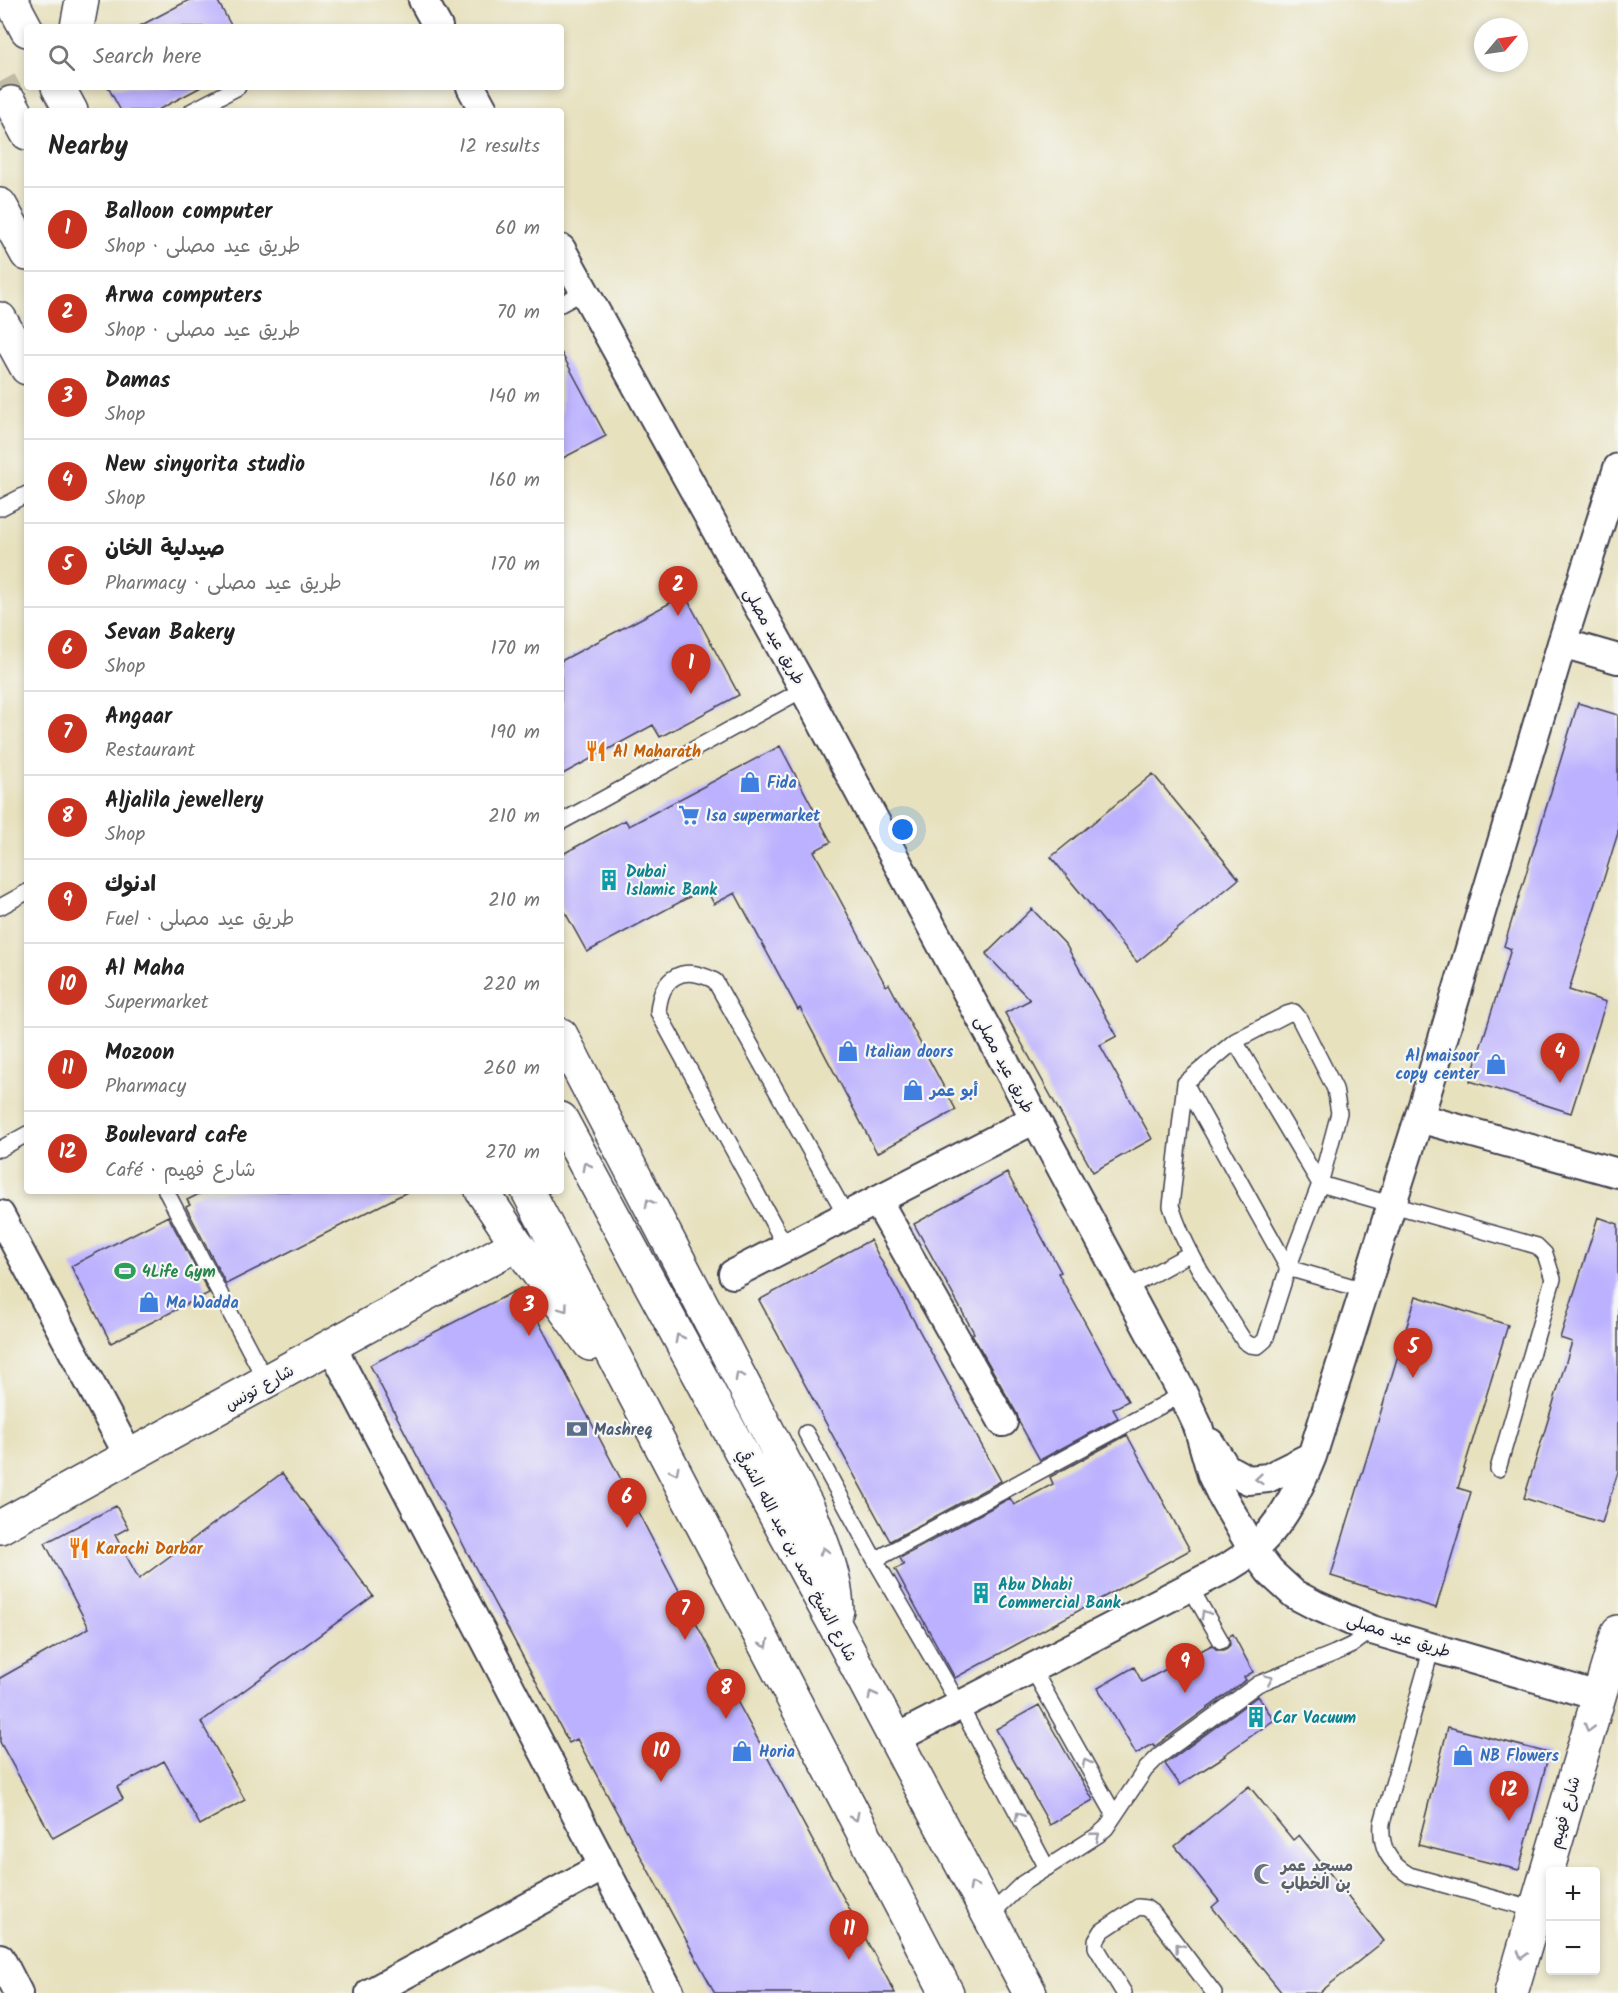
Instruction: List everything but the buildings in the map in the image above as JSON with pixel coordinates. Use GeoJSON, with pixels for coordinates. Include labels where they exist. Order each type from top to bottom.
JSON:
{"type":"FeatureCollection","features":[{"type":"Feature","properties":{"kind":"main road"},"geometry":{"type":"LineString","coordinates":[[11,0],[24,24]]}},
{"type":"Feature","properties":{"kind":"main road"},"geometry":{"type":"LineString","coordinates":[[77,24],[82,0]]}},
{"type":"Feature","properties":{"kind":"main road"},"geometry":{"type":"LineString","coordinates":[[60,90],[69,108]]}},
{"type":"Feature","properties":{"kind":"main road"},"geometry":{"type":"LineString","coordinates":[[80,90],[83,108]]}},
{"type":"Feature","properties":{"kind":"main road"},"geometry":{"type":"LineString","coordinates":[[11,103],[24,127]]}},
{"type":"Feature","properties":{"kind":"main road"},"geometry":{"type":"LineString","coordinates":[[0,205],[24,249]]}},
{"type":"Feature","properties":{"kind":"main road"},"geometry":{"type":"LineString","coordinates":[[0,319],[24,363]]}},
{"type":"Feature","properties":{"kind":"main road"},"geometry":{"type":"LineString","coordinates":[[564,1041],[808,1508],[831,1572],[837,1629]]}},
{"type":"Feature","properties":{"kind":"main road","name":"شارع الشيخ حمد بن عبد الله الشرقي"},"geometry":{"type":"LineString","coordinates":[[564,1125],[837,1629],[1030,1993]]}},
{"type":"Feature","properties":{"kind":"main road"},"geometry":{"type":"LineString","coordinates":[[484,1194],[578,1328],[648,1419]]}},
{"type":"Feature","properties":{"kind":"main road"},"geometry":{"type":"LineString","coordinates":[[530,1194],[947,1993]]}},
{"type":"Feature","properties":{"kind":"main road","name":"شارع تونس"},"geometry":{"type":"LineString","coordinates":[[0,1527],[130,1458],[517,1244]]}},
{"type":"Feature","properties":{"kind":"main road","name":"شارع فهيم"},"geometry":{"type":"LineString","coordinates":[[1511,1993],[1618,1632]]}},
{"type":"Feature","properties":{"kind":"street"},"geometry":{"type":"LineString","coordinates":[[423,0],[436,24]]}},
{"type":"Feature","properties":{"kind":"street"},"geometry":{"type":"LineString","coordinates":[[473,90],[482,108]]}},
{"type":"Feature","properties":{"kind":"street","name":"طريق عيد مصلى"},"geometry":{"type":"LineString","coordinates":[[564,261],[573,298],[804,689],[1183,1394],[1198,1426],[1212,1475],[1253,1550],[1270,1572],[1294,1594],[1372,1630],[1598,1696]]}},
{"type":"Feature","properties":{"kind":"street"},"geometry":{"type":"LineString","coordinates":[[895,1739],[1230,1566],[1253,1550],[1277,1526],[1289,1508],[1312,1456],[1392,1205],[1562,643],[1618,468]]}},
{"type":"Feature","properties":{"kind":"street"},"geometry":{"type":"LineString","coordinates":[[1562,643],[1618,659]]}},
{"type":"Feature","properties":{"kind":"street"},"geometry":{"type":"LineString","coordinates":[[1419,1118],[1618,1173]]}},
{"type":"Feature","properties":{"kind":"street"},"geometry":{"type":"LineString","coordinates":[[733,1274],[1035,1119]]}},
{"type":"Feature","properties":{"kind":"street"},"geometry":{"type":"LineString","coordinates":[[877,1200],[1003,1422]]}},
{"type":"Feature","properties":{"kind":"street"},"geometry":{"type":"LineString","coordinates":[[0,1215],[130,1458]]}},
{"type":"Feature","properties":{"kind":"street"},"geometry":{"type":"LineString","coordinates":[[332,1347],[670,1993]]}},
{"type":"Feature","properties":{"kind":"street"},"geometry":{"type":"LineString","coordinates":[[1198,1426],[1226,1468],[1248,1480],[1268,1478],[1312,1456]]}},
{"type":"Feature","properties":{"kind":"street"},"geometry":{"type":"LineString","coordinates":[[370,1993],[604,1866]]}},
{"type":"Feature","properties":{"kind":"street"},"geometry":{"type":"LineString","coordinates":[[0,1958],[18,1993]]}},
{"type":"Feature","properties":{"kind":"lane"},"geometry":{"type":"LineString","coordinates":[[198,108],[232,90]]}},
{"type":"Feature","properties":{"kind":"lane"},"geometry":{"type":"LineString","coordinates":[[0,508],[24,496]]}},
{"type":"Feature","properties":{"kind":"lane"},"geometry":{"type":"LineString","coordinates":[[564,820],[804,689]]}},
{"type":"Feature","properties":{"kind":"lane"},"geometry":{"type":"LineString","coordinates":[[0,907],[24,894]]}},
{"type":"Feature","properties":{"kind":"lane"},"geometry":{"type":"LineString","coordinates":[[786,1247],[658,1012],[660,995],[668,981],[683,973],[700,973],[715,981],[846,1215]]}},
{"type":"Feature","properties":{"kind":"lane"},"geometry":{"type":"LineString","coordinates":[[1294,1012],[1335,1089],[1338,1099],[1336,1125],[1320,1184],[1288,1268],[1265,1340],[1258,1346],[1244,1341],[1191,1253],[1171,1206],[1185,1083],[1235,1041],[1294,1012]]}},
{"type":"Feature","properties":{"kind":"lane"},"geometry":{"type":"LineString","coordinates":[[1235,1041],[1320,1184],[1537,1246],[1545,1254],[1554,1279],[1497,1469]]}},
{"type":"Feature","properties":{"kind":"lane"},"geometry":{"type":"LineString","coordinates":[[1185,1083],[1288,1268],[1365,1290]]}},
{"type":"Feature","properties":{"kind":"lane"},"geometry":{"type":"LineString","coordinates":[[0,1149],[24,1136]]}},
{"type":"Feature","properties":{"kind":"lane"},"geometry":{"type":"LineString","coordinates":[[168,1194],[267,1383]]}},
{"type":"Feature","properties":{"kind":"lane"},"geometry":{"type":"LineString","coordinates":[[1125,1289],[1191,1253]]}},
{"type":"Feature","properties":{"kind":"lane"},"geometry":{"type":"LineString","coordinates":[[875,1560],[1183,1394]]}},
{"type":"Feature","properties":{"kind":"lane"},"geometry":{"type":"LineString","coordinates":[[806,1433],[875,1560],[960,1706],[1047,1868]]}},
{"type":"Feature","properties":{"kind":"lane"},"geometry":{"type":"LineString","coordinates":[[1190,1587],[1221,1641]]}},
{"type":"Feature","properties":{"kind":"lane"},"geometry":{"type":"LineString","coordinates":[[989,1916],[1023,1883],[1098,1835],[1150,1764],[1245,1684],[1335,1653],[1352,1645],[1372,1630]]}},
{"type":"Feature","properties":{"kind":"lane"},"geometry":{"type":"LineString","coordinates":[[1432,1647],[1382,1823],[1383,1846],[1388,1857],[1409,1875],[1536,1910]]}},
{"type":"Feature","properties":{"kind":"lane"},"geometry":{"type":"LineString","coordinates":[[1032,1668],[1114,1814]]}},
{"type":"Feature","properties":{"kind":"lane"},"geometry":{"type":"LineString","coordinates":[[1124,1993],[1096,1947],[1096,1941],[1102,1931],[1138,1907],[1153,1912],[1214,1993]]}},
{"type":"Feature","properties":{"kind":"tunnel"},"geometry":{"type":"LineString","coordinates":[[0,82],[11,103]]}},
{"type":"Feature","properties":{"kind":"place","name":"Arwa computers"},"geometry":{"type":"Point","coordinates":[678,616]}},
{"type":"Feature","properties":{"kind":"place","name":"Balloon computer"},"geometry":{"type":"Point","coordinates":[691,694]}},
{"type":"Feature","properties":{"kind":"place","name":"Al Maharath"},"geometry":{"type":"Point","coordinates":[596,751]}},
{"type":"Feature","properties":{"kind":"place","name":"Fida"},"geometry":{"type":"Point","coordinates":[750,782]}},
{"type":"Feature","properties":{"kind":"place","name":"Isa supermarket"},"geometry":{"type":"Point","coordinates":[689,815]}},
{"type":"Feature","properties":{"kind":"place","name":"Dubai Islamic Bank"},"geometry":{"type":"Point","coordinates":[609,880]}},
{"type":"Feature","properties":{"kind":"place","name":"Italian doors"},"geometry":{"type":"Point","coordinates":[848,1051]}},
{"type":"Feature","properties":{"kind":"place","name":"Al maisoor copy center"},"geometry":{"type":"Point","coordinates":[1496,1064]}},
{"type":"Feature","properties":{"kind":"place","name":"New sinyorita studio"},"geometry":{"type":"Point","coordinates":[1560,1083]}},
{"type":"Feature","properties":{"kind":"place","name":"أبو عمر"},"geometry":{"type":"Point","coordinates":[913,1090]}},
{"type":"Feature","properties":{"kind":"place","name":"4Life Gym"},"geometry":{"type":"Point","coordinates":[125,1271]}},
{"type":"Feature","properties":{"kind":"place","name":"Ma Wadda"},"geometry":{"type":"Point","coordinates":[149,1302]}},
{"type":"Feature","properties":{"kind":"place","name":"Damas"},"geometry":{"type":"Point","coordinates":[529,1336]}},
{"type":"Feature","properties":{"kind":"place","name":"صيدلية الخان"},"geometry":{"type":"Point","coordinates":[1413,1378]}},
{"type":"Feature","properties":{"kind":"place","name":"Mashreq"},"geometry":{"type":"Point","coordinates":[577,1429]}},
{"type":"Feature","properties":{"kind":"place","name":"Sevan Bakery"},"geometry":{"type":"Point","coordinates":[627,1528]}},
{"type":"Feature","properties":{"kind":"place","name":"Karachi Darbar"},"geometry":{"type":"Point","coordinates":[79,1548]}},
{"type":"Feature","properties":{"kind":"place","name":"Abu Dhabi Commercial Bank"},"geometry":{"type":"Point","coordinates":[981,1593]}},
{"type":"Feature","properties":{"kind":"place","name":"Angaar"},"geometry":{"type":"Point","coordinates":[685,1640]}},
{"type":"Feature","properties":{"kind":"place","name":"ادنوك"},"geometry":{"type":"Point","coordinates":[1185,1693]}},
{"type":"Feature","properties":{"kind":"place","name":"Car Vacuum"},"geometry":{"type":"Point","coordinates":[1256,1717]}},
{"type":"Feature","properties":{"kind":"place","name":"Aljalila jewellery"},"geometry":{"type":"Point","coordinates":[726,1719]}},
{"type":"Feature","properties":{"kind":"place","name":"Horia"},"geometry":{"type":"Point","coordinates":[742,1751]}},
{"type":"Feature","properties":{"kind":"place","name":"NB Flowers"},"geometry":{"type":"Point","coordinates":[1463,1755]}},
{"type":"Feature","properties":{"kind":"place","name":"Al Maha"},"geometry":{"type":"Point","coordinates":[661,1782]}},
{"type":"Feature","properties":{"kind":"place","name":"Boulevard cafe"},"geometry":{"type":"Point","coordinates":[1509,1821]}},
{"type":"Feature","properties":{"kind":"place","name":"مسجد عمر بن الخطاب"},"geometry":{"type":"Point","coordinates":[1264,1874]}},
{"type":"Feature","properties":{"kind":"place","name":"Mozoon"},"geometry":{"type":"Point","coordinates":[849,1960]}}]}
